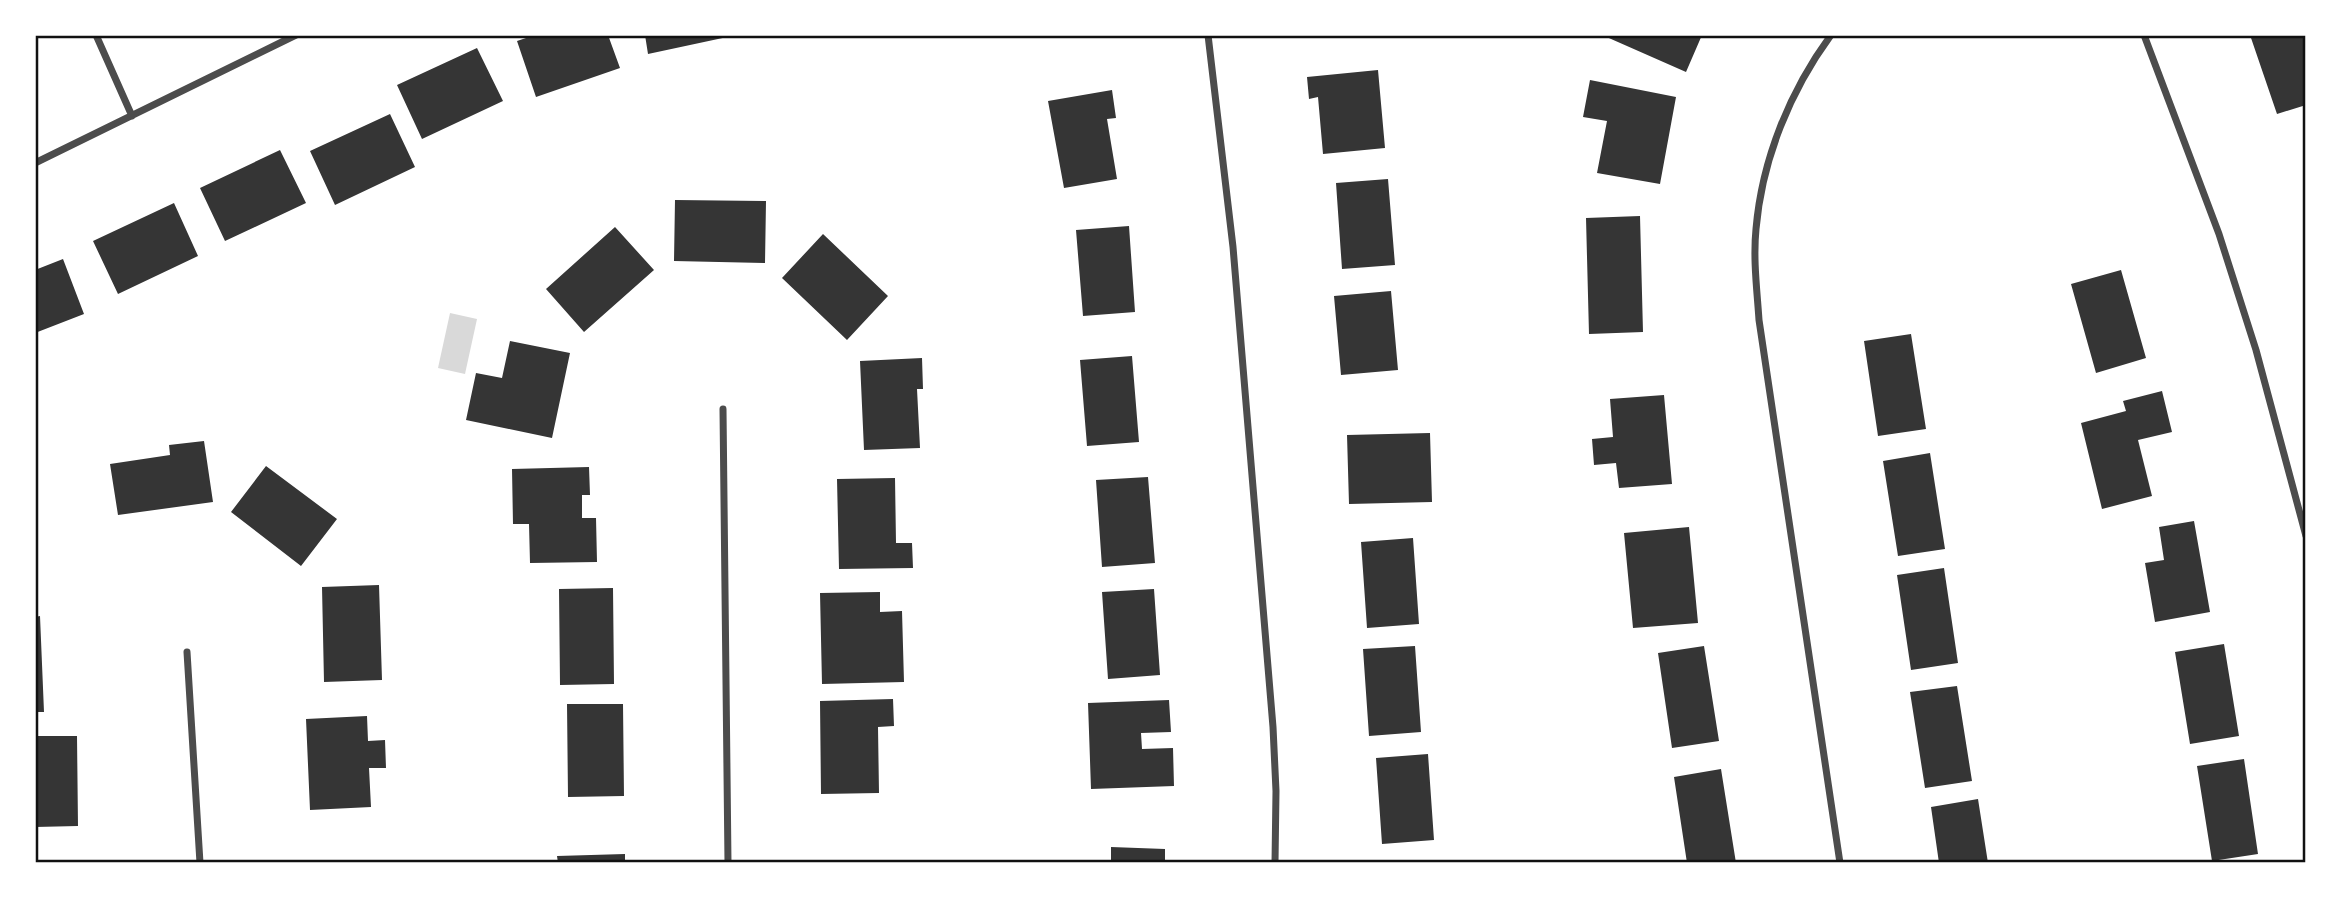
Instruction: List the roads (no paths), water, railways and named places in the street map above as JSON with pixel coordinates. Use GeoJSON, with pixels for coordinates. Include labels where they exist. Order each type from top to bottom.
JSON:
{"type":"FeatureCollection","features":[{"type":"Feature","properties":{"kind":"street"},"geometry":{"type":"LineString","coordinates":[[96,35],[132,116]]}},
{"type":"Feature","properties":{"kind":"street"},"geometry":{"type":"LineString","coordinates":[[35,163],[296,35]]}},
{"type":"Feature","properties":{"kind":"street"},"geometry":{"type":"LineString","coordinates":[[1208,35],[1233,247],[1273,727],[1275,863]]}},
{"type":"Feature","properties":{"kind":"street"},"geometry":{"type":"LineString","coordinates":[[1831,35],[1813,59],[1778,135],[1761,192],[1756,230],[1755,277],[1759,320],[1840,863]]}},
{"type":"Feature","properties":{"kind":"street"},"geometry":{"type":"LineString","coordinates":[[2144,35],[2219,234],[2244,311],[2292,477],[2306,536]]}},
{"type":"Feature","properties":{"kind":"street"},"geometry":{"type":"LineString","coordinates":[[723,410],[728,863]]}},
{"type":"Feature","properties":{"kind":"street"},"geometry":{"type":"LineString","coordinates":[[187,652],[200,863]]}}]}
